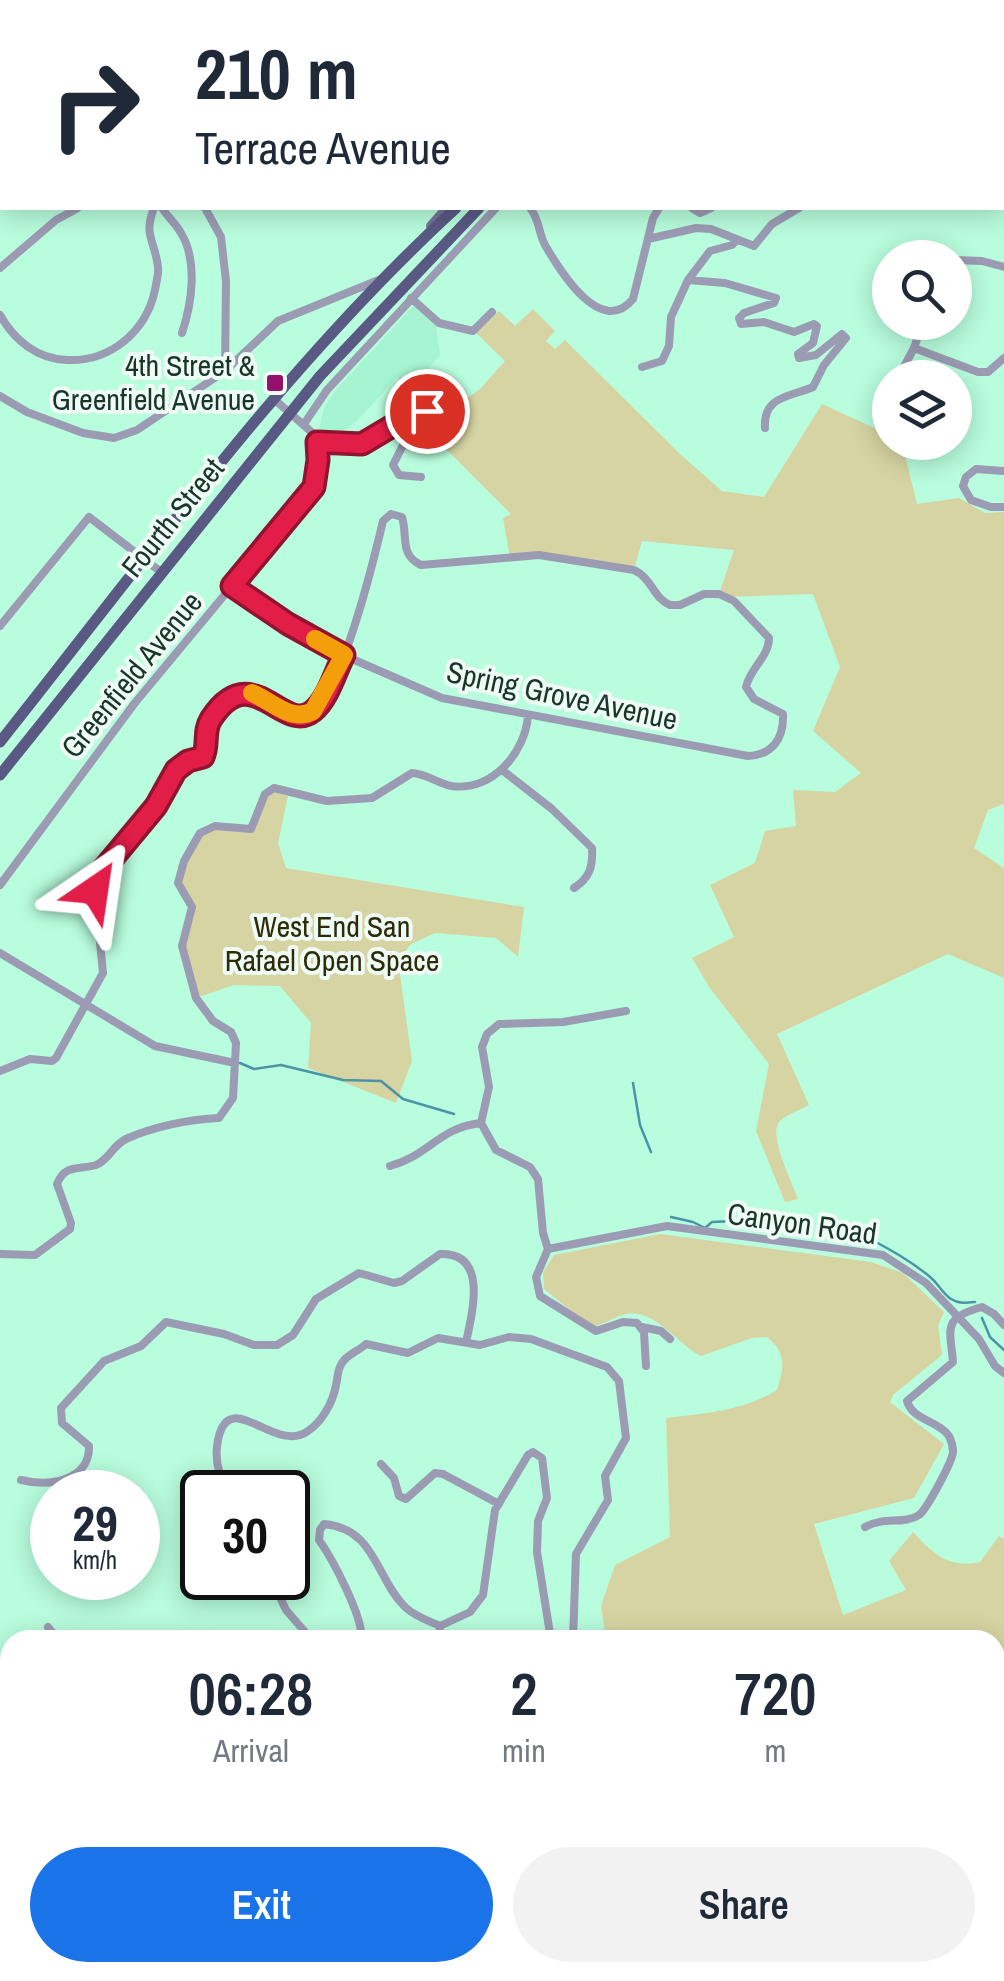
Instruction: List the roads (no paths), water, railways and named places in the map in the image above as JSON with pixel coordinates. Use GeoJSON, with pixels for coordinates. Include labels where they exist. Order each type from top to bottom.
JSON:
{"type":"FeatureCollection","features":[{"type":"Feature","properties":{"kind":"main road","name":"Fourth Street"},"geometry":{"type":"LineString","coordinates":[[416,244],[445,210]]}},
{"type":"Feature","properties":{"kind":"main road","name":"Fourth Street"},"geometry":{"type":"LineString","coordinates":[[0,742],[275,400],[381,279],[454,210]]}},
{"type":"Feature","properties":{"kind":"main road","name":"Fourth Street"},"geometry":{"type":"LineString","coordinates":[[0,775],[320,376],[473,210]]}},
{"type":"Feature","properties":{"kind":"street"},"geometry":{"type":"LineString","coordinates":[[0,268],[56,220],[74,210]]}},
{"type":"Feature","properties":{"kind":"street"},"geometry":{"type":"LineString","coordinates":[[0,315],[9,330],[32,350],[52,359],[78,360],[105,354],[132,337],[152,304],[159,269],[148,224],[157,210]]}},
{"type":"Feature","properties":{"kind":"street"},"geometry":{"type":"LineString","coordinates":[[160,210],[180,232],[192,272],[182,333]]}},
{"type":"Feature","properties":{"kind":"street"},"geometry":{"type":"LineString","coordinates":[[206,210],[220,237],[226,281],[225,371]]}},
{"type":"Feature","properties":{"kind":"street"},"geometry":{"type":"LineString","coordinates":[[304,424],[328,390],[494,210]]}},
{"type":"Feature","properties":{"kind":"street"},"geometry":{"type":"LineString","coordinates":[[531,210],[540,222],[544,243],[575,290],[600,308],[615,311],[626,307],[633,298],[658,210]]}},
{"type":"Feature","properties":{"kind":"street"},"geometry":{"type":"LineString","coordinates":[[648,239],[711,228],[754,246],[772,224],[795,210]]}},
{"type":"Feature","properties":{"kind":"street"},"geometry":{"type":"LineString","coordinates":[[642,367],[662,361],[666,355],[671,317],[688,280],[710,251],[737,240]]}},
{"type":"Feature","properties":{"kind":"street"},"geometry":{"type":"LineString","coordinates":[[972,261],[1004,267]]}},
{"type":"Feature","properties":{"kind":"street"},"geometry":{"type":"LineString","coordinates":[[0,396],[27,412],[83,432],[114,438],[138,430],[225,371],[278,321],[381,279]]}},
{"type":"Feature","properties":{"kind":"street"},"geometry":{"type":"LineString","coordinates":[[688,280],[725,282],[776,298],[774,303],[744,313],[741,324],[764,322],[794,332],[818,326],[813,343],[798,354],[799,358],[816,355],[842,334],[845,336],[845,342],[824,365],[813,387],[786,393],[770,405],[765,428]]}},
{"type":"Feature","properties":{"kind":"street"},"geometry":{"type":"LineString","coordinates":[[411,298],[439,323],[473,331],[492,312]]}},
{"type":"Feature","properties":{"kind":"street"},"geometry":{"type":"LineString","coordinates":[[908,360],[917,340]]}},
{"type":"Feature","properties":{"kind":"street"},"geometry":{"type":"LineString","coordinates":[[914,348],[978,372],[988,372],[1004,358]]}},
{"type":"Feature","properties":{"kind":"street"},"geometry":{"type":"LineString","coordinates":[[275,400],[304,424],[317,442],[362,444],[409,416],[427,411],[430,416],[406,441],[394,465],[399,475],[421,477]]}},
{"type":"Feature","properties":{"kind":"street","name":"Greenfield Avenue"},"geometry":{"type":"LineString","coordinates":[[0,885],[122,719],[314,487],[317,442]]}},
{"type":"Feature","properties":{"kind":"street"},"geometry":{"type":"LineString","coordinates":[[1004,470],[976,469],[966,477],[963,486],[971,500],[1004,507]]}},
{"type":"Feature","properties":{"kind":"street","name":"Spring Grove Avenue"},"geometry":{"type":"LineString","coordinates":[[232,586],[344,655],[442,698],[762,756],[771,750],[784,726],[783,714],[754,699],[746,687],[770,644],[766,633],[734,602],[719,594],[704,594],[674,606],[662,602],[647,578],[634,570],[533,555],[421,565],[409,558],[405,550],[402,517],[390,514],[383,521],[362,610],[344,655]]}},
{"type":"Feature","properties":{"kind":"street"},"geometry":{"type":"LineString","coordinates":[[0,626],[89,517],[161,572]]}},
{"type":"Feature","properties":{"kind":"street"},"geometry":{"type":"LineString","coordinates":[[0,1071],[30,1059],[52,1062],[88,1005],[104,973],[95,890],[99,877],[156,806],[176,770],[203,757],[211,719],[228,700],[244,693],[255,693],[294,715],[306,715],[320,704],[344,655]]}},
{"type":"Feature","properties":{"kind":"street"},"geometry":{"type":"LineString","coordinates":[[0,1254],[36,1254],[70,1229],[56,1184],[64,1172],[100,1164],[127,1138],[200,1119],[219,1118],[233,1098],[234,1036],[200,1006],[182,946],[192,907],[181,891],[180,874],[200,833],[215,826],[251,829],[268,790],[280,789],[328,801],[372,798],[412,773],[456,786],[473,784],[502,770],[523,744],[528,716]]}},
{"type":"Feature","properties":{"kind":"street"},"geometry":{"type":"LineString","coordinates":[[502,770],[552,809],[592,848],[590,871],[584,882],[574,888]]}},
{"type":"Feature","properties":{"kind":"street"},"geometry":{"type":"LineString","coordinates":[[0,953],[155,1046],[235,1063]]}},
{"type":"Feature","properties":{"kind":"street"},"geometry":{"type":"LineString","coordinates":[[626,1011],[564,1022],[506,1022],[494,1027],[482,1047],[489,1086],[480,1122],[496,1150],[530,1166],[538,1179],[548,1249],[536,1277],[542,1298],[596,1332],[630,1320],[670,1339]]}},
{"type":"Feature","properties":{"kind":"street"},"geometry":{"type":"LineString","coordinates":[[390,1166],[420,1155],[452,1128],[480,1122]]}},
{"type":"Feature","properties":{"kind":"street","name":"Canyon Road"},"geometry":{"type":"LineString","coordinates":[[548,1249],[667,1226],[884,1255],[926,1283],[1004,1373]]}},
{"type":"Feature","properties":{"kind":"street"},"geometry":{"type":"LineString","coordinates":[[22,1480],[57,1482],[85,1466],[89,1446],[62,1423],[61,1408],[104,1361],[141,1346],[166,1322],[224,1334],[254,1345],[277,1344],[292,1335],[316,1298],[334,1286],[359,1273],[386,1283],[402,1281],[446,1253],[466,1263],[473,1272],[474,1306],[466,1342]]}},
{"type":"Feature","properties":{"kind":"street"},"geometry":{"type":"LineString","coordinates":[[865,1527],[885,1518],[910,1519],[923,1512],[950,1461],[953,1445],[948,1435],[914,1414],[907,1402],[953,1362],[949,1330],[957,1316],[988,1309],[1004,1325]]}},
{"type":"Feature","properties":{"kind":"street"},"geometry":{"type":"LineString","coordinates":[[642,1327],[646,1366]]}},
{"type":"Feature","properties":{"kind":"street"},"geometry":{"type":"LineString","coordinates":[[220,1470],[217,1444],[222,1427],[232,1419],[245,1419],[278,1437],[295,1439],[321,1420],[335,1391],[340,1366],[366,1344],[408,1353],[438,1338],[480,1345],[509,1337],[530,1339],[607,1367],[619,1380],[626,1438],[606,1476],[608,1500],[576,1554],[572,1630]]}},
{"type":"Feature","properties":{"kind":"street"},"geometry":{"type":"LineString","coordinates":[[440,1626],[470,1612],[483,1595],[495,1510],[528,1455],[538,1453],[546,1475],[547,1498],[538,1521],[537,1552],[549,1630]]}},
{"type":"Feature","properties":{"kind":"street"},"geometry":{"type":"LineString","coordinates":[[381,1464],[394,1478],[399,1496],[406,1499],[435,1473],[498,1504]]}},
{"type":"Feature","properties":{"kind":"street"},"geometry":{"type":"LineString","coordinates":[[362,1630],[320,1540],[324,1524],[333,1525],[369,1546],[390,1588],[408,1610],[440,1626]]}},
{"type":"Feature","properties":{"kind":"street"},"geometry":{"type":"LineString","coordinates":[[281,1600],[303,1630]]}},
{"type":"Feature","properties":{"kind":"street"},"geometry":{"type":"LineString","coordinates":[[440,1626],[440,1630]]}},
{"type":"Feature","properties":{"kind":"waterway"},"geometry":{"type":"LineString","coordinates":[[240,1063],[254,1069],[281,1065],[343,1080],[381,1081],[403,1099],[454,1114]]}},
{"type":"Feature","properties":{"kind":"waterway"},"geometry":{"type":"LineString","coordinates":[[633,1083],[640,1125],[651,1152]]}},
{"type":"Feature","properties":{"kind":"waterway"},"geometry":{"type":"LineString","coordinates":[[671,1217],[705,1228],[712,1222],[775,1219],[793,1223]]}},
{"type":"Feature","properties":{"kind":"waterway"},"geometry":{"type":"LineString","coordinates":[[851,1235],[861,1234],[904,1258],[954,1301],[975,1302]]}},
{"type":"Feature","properties":{"kind":"waterway"},"geometry":{"type":"LineString","coordinates":[[982,1318],[990,1337],[1004,1350]]}},
{"type":"Feature","properties":{"kind":"place","name":"4th Street & Greenfield Avenue"},"geometry":{"type":"Point","coordinates":[275,383]}},
{"type":"Feature","properties":{"kind":"park label","name":"West End San Rafael Open Space"},"geometry":{"type":"Point","coordinates":[332,944]}}]}
